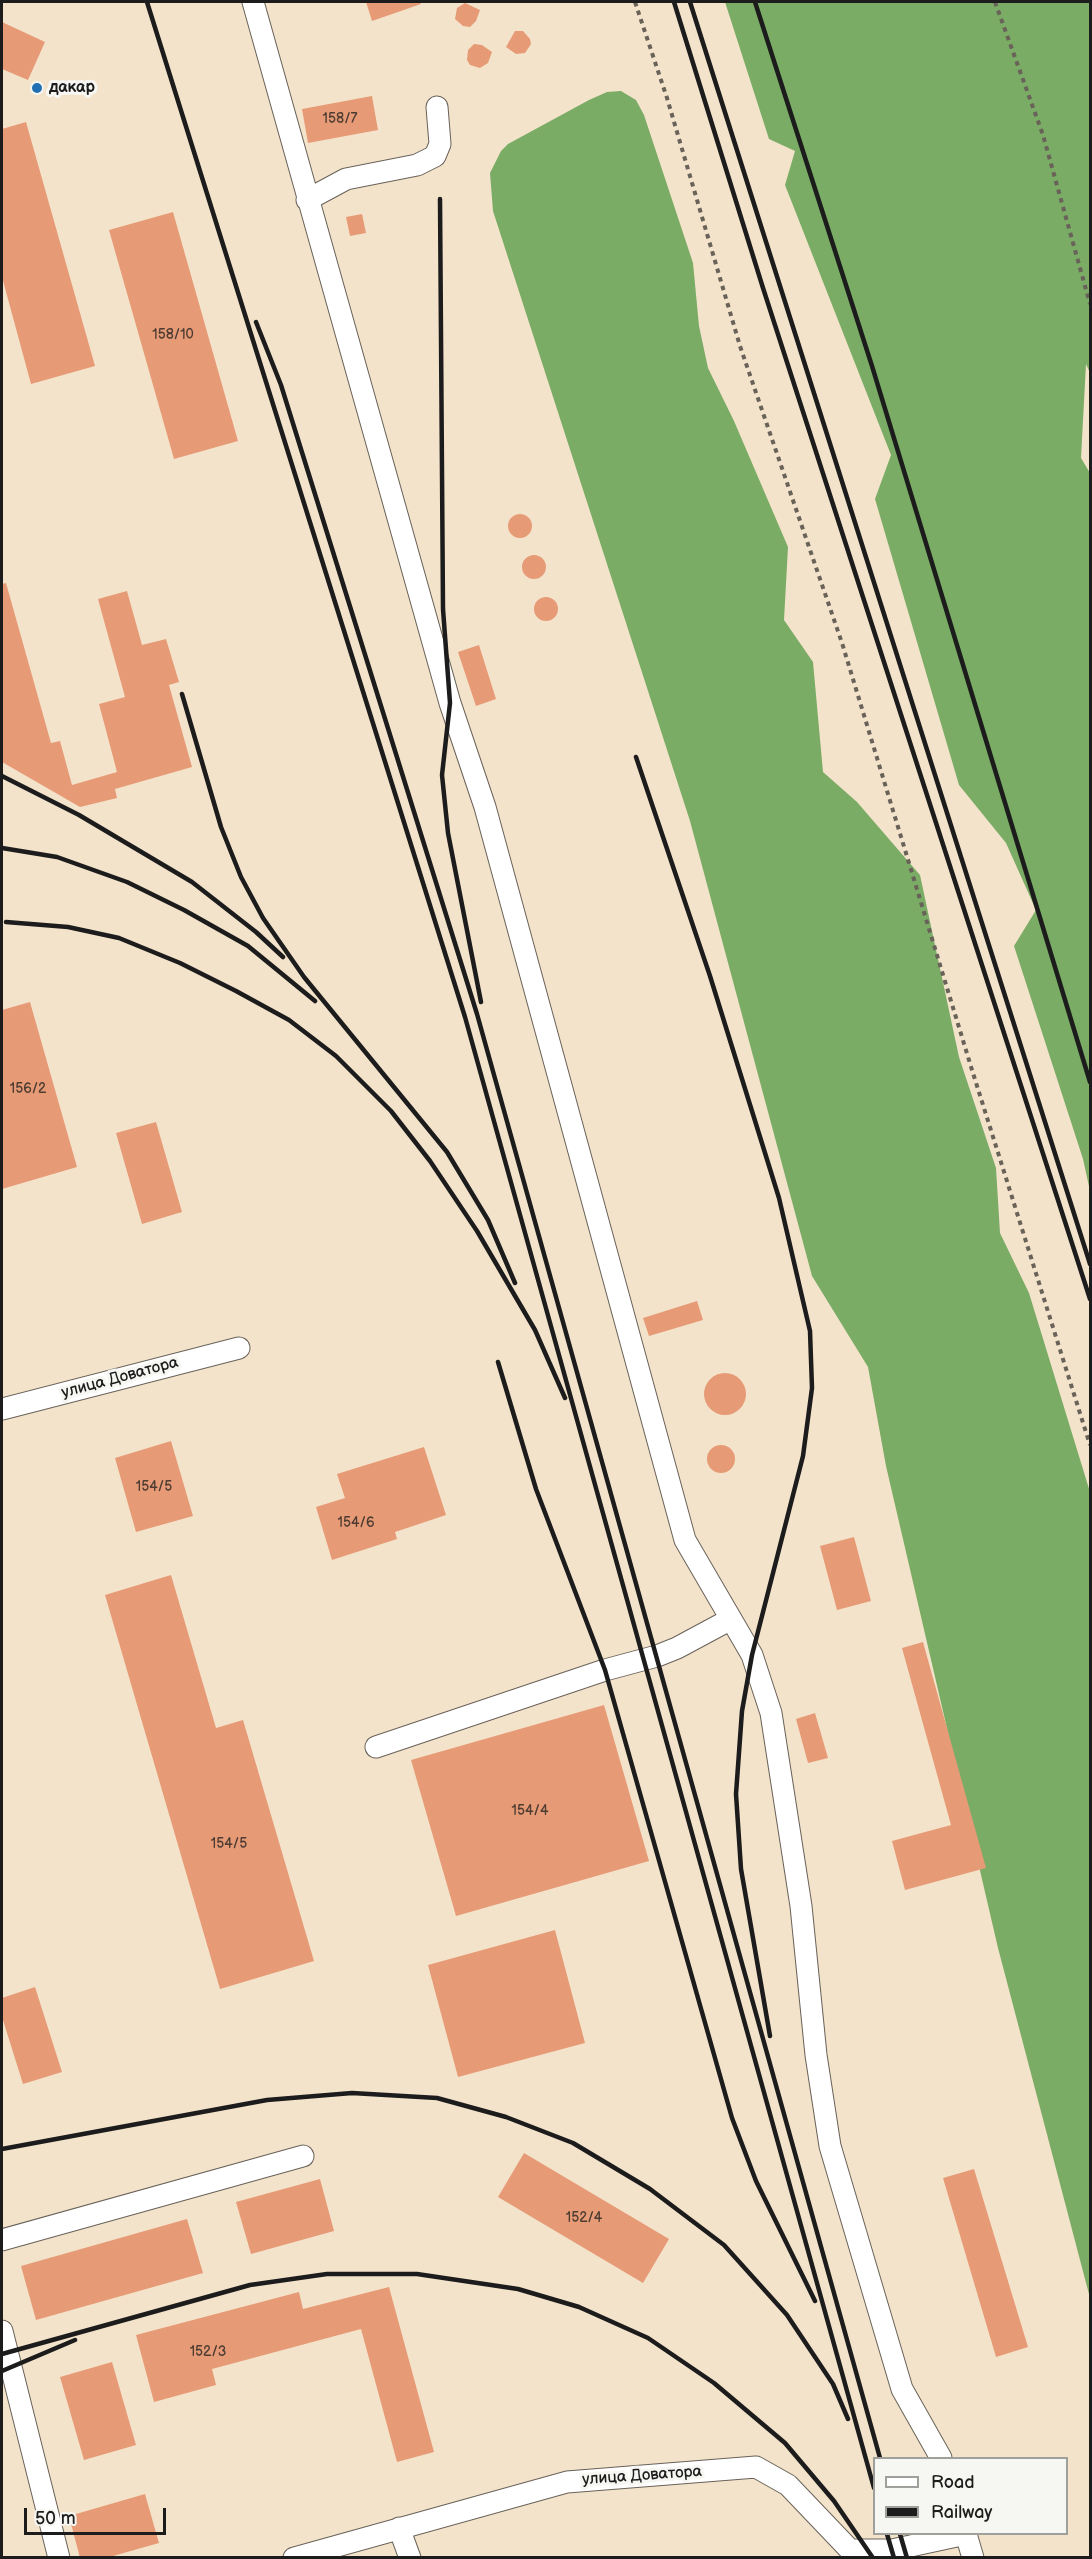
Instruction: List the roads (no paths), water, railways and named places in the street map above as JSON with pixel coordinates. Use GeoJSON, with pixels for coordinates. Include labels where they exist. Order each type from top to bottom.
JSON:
{"type":"FeatureCollection","features":[{"type":"Feature","properties":{"kind":"street"},"geometry":{"type":"LineString","coordinates":[[253,2],[450,703],[485,807],[685,1540],[752,1654],[771,1713],[801,1906],[816,2055],[830,2146],[902,2389],[940,2457]]}},
{"type":"Feature","properties":{"kind":"street"},"geometry":{"type":"LineString","coordinates":[[307,200],[346,178],[417,165],[435,156],[440,144],[436,107]]}},
{"type":"Feature","properties":{"kind":"street","name":"улица Доватора"},"geometry":{"type":"LineString","coordinates":[[2,1409],[239,1348]]}},
{"type":"Feature","properties":{"kind":"street"},"geometry":{"type":"LineString","coordinates":[[376,1747],[605,1670],[657,1656],[731,1619]]}},
{"type":"Feature","properties":{"kind":"street"},"geometry":{"type":"LineString","coordinates":[[2,2240],[303,2156]]}},
{"type":"Feature","properties":{"kind":"street"},"geometry":{"type":"LineString","coordinates":[[2,2331],[59,2558]]}},
{"type":"Feature","properties":{"kind":"street","name":"улица Доватора"},"geometry":{"type":"LineString","coordinates":[[294,2558],[567,2481],[756,2467],[788,2485],[850,2550],[892,2550],[961,2535]]}},
{"type":"Feature","properties":{"kind":"street"},"geometry":{"type":"LineString","coordinates":[[399,2528],[410,2558]]}},
{"type":"Feature","properties":{"kind":"street"},"geometry":{"type":"LineString","coordinates":[[966,2535],[973,2558]]}},
{"type":"Feature","properties":{"kind":"railway"},"geometry":{"type":"LineString","coordinates":[[147,2],[465,1017],[873,2484]]}},
{"type":"Feature","properties":{"kind":"railway"},"geometry":{"type":"LineString","coordinates":[[674,2],[763,288],[1090,1299]]}},
{"type":"Feature","properties":{"kind":"railway"},"geometry":{"type":"LineString","coordinates":[[690,2],[1090,1264]]}},
{"type":"Feature","properties":{"kind":"railway"},"geometry":{"type":"LineString","coordinates":[[755,2],[872,366],[1090,1082]]}},
{"type":"Feature","properties":{"kind":"railway"},"geometry":{"type":"LineString","coordinates":[[440,199],[443,609],[450,703],[442,775],[448,833],[481,1002]]}},
{"type":"Feature","properties":{"kind":"railway"},"geometry":{"type":"LineString","coordinates":[[256,322],[281,385],[477,1014],[880,2457]]}},
{"type":"Feature","properties":{"kind":"railway"},"geometry":{"type":"LineString","coordinates":[[182,694],[221,827],[241,877],[263,918],[304,977],[447,1152],[488,1220],[515,1283]]}},
{"type":"Feature","properties":{"kind":"railway"},"geometry":{"type":"LineString","coordinates":[[636,757],[710,976],[779,1198],[810,1331],[812,1388],[803,1456],[752,1655],[742,1711],[736,1794],[741,1869],[770,2036]]}},
{"type":"Feature","properties":{"kind":"railway"},"geometry":{"type":"LineString","coordinates":[[2,776],[79,815],[192,882],[256,932],[283,957]]}},
{"type":"Feature","properties":{"kind":"railway"},"geometry":{"type":"LineString","coordinates":[[2,848],[57,857],[127,882],[184,910],[248,946],[315,1001]]}},
{"type":"Feature","properties":{"kind":"railway"},"geometry":{"type":"LineString","coordinates":[[6,922],[68,927],[119,938],[180,963],[236,991],[289,1020],[336,1056],[391,1111],[430,1161],[477,1231],[535,1330],[565,1398]]}},
{"type":"Feature","properties":{"kind":"railway"},"geometry":{"type":"LineString","coordinates":[[498,1362],[536,1489],[605,1670],[732,2118],[756,2181],[815,2301]]}},
{"type":"Feature","properties":{"kind":"railway"},"geometry":{"type":"LineString","coordinates":[[2,2149],[267,2100],[352,2093],[437,2098],[506,2117],[573,2143],[650,2189],[724,2245],[787,2315],[833,2384],[848,2419]]}},
{"type":"Feature","properties":{"kind":"railway"},"geometry":{"type":"LineString","coordinates":[[2,2354],[250,2285],[327,2274],[417,2274],[518,2289],[579,2307],[648,2338],[714,2383],[785,2443],[834,2501],[873,2558]]}},
{"type":"Feature","properties":{"kind":"railway"},"geometry":{"type":"LineString","coordinates":[[2,2371],[75,2340]]}},
{"type":"Feature","properties":{"kind":"railway"},"geometry":{"type":"LineString","coordinates":[[887,2535],[894,2558]]}},
{"type":"Feature","properties":{"kind":"railway"},"geometry":{"type":"LineString","coordinates":[[900,2535],[907,2558]]}},
{"type":"Feature","properties":{"kind":"place","name":"дакар"},"geometry":{"type":"Point","coordinates":[37,88]}}]}
